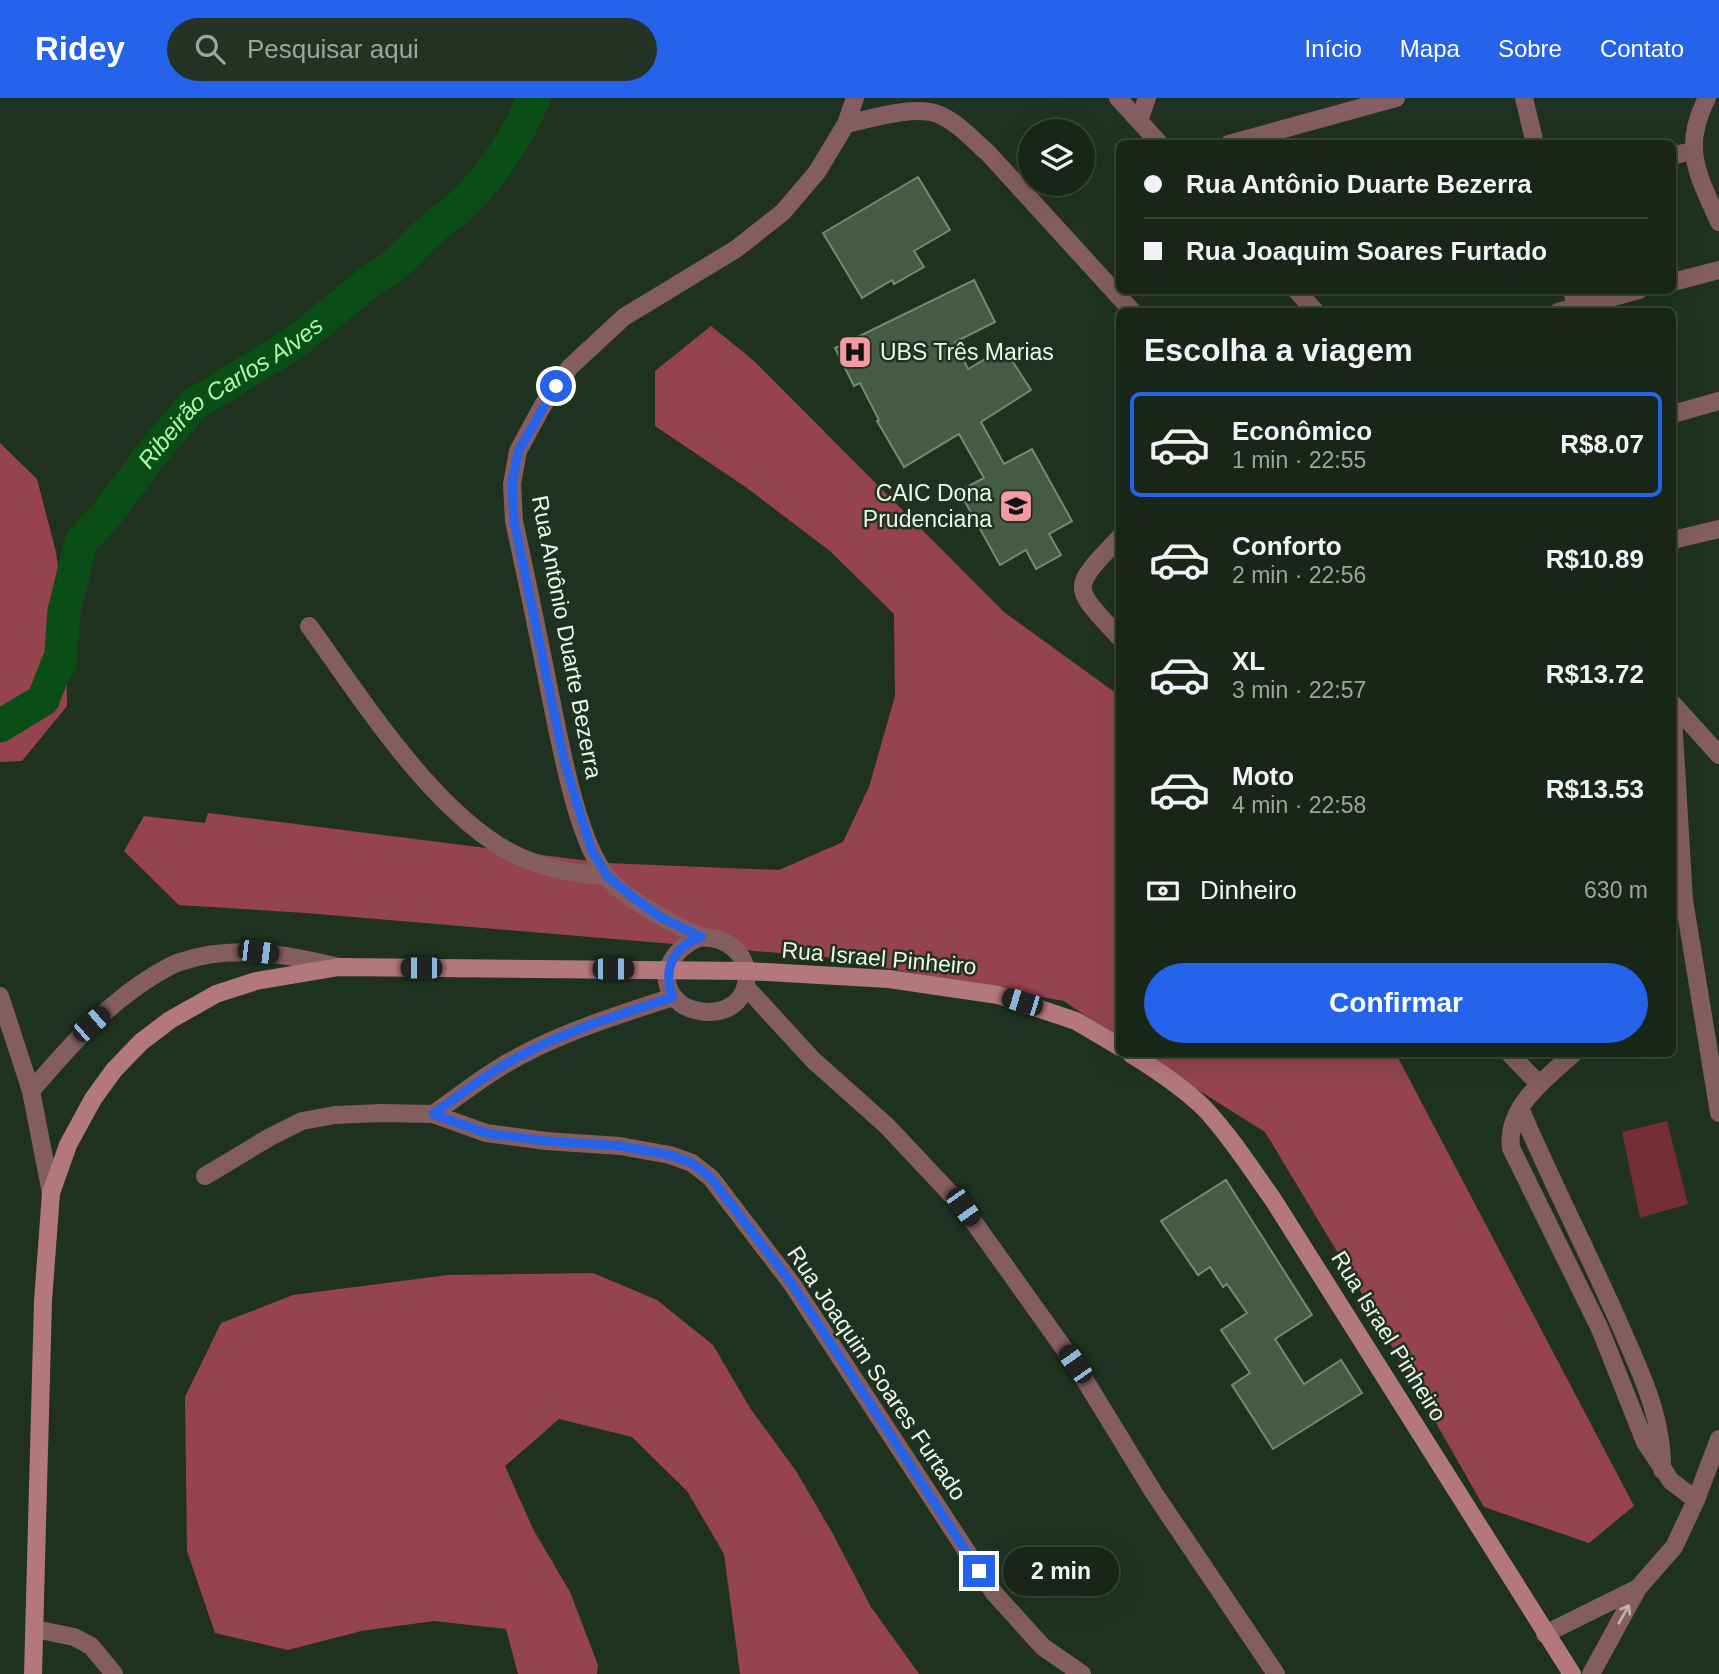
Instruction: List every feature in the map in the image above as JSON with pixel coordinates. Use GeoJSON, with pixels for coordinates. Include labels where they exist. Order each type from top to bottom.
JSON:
{"type":"FeatureCollection","features":[{"type":"Feature","properties":{"kind":"main road","name":"Rua Israel Pinheiro"},"geometry":{"type":"LineString","coordinates":[[33,1674],[43,1301],[51,1193],[68,1146],[93,1099],[114,1070],[141,1042],[170,1020],[216,994],[256,981],[339,967],[668,970],[747,979],[889,979],[998,995],[1076,1021],[1116,1045]]}},
{"type":"Feature","properties":{"kind":"main road","name":"Rua Israel Pinheiro"},"geometry":{"type":"LineString","coordinates":[[1136,1057],[1164,1074],[1205,1109],[1235,1146],[1281,1212],[1572,1674]]}},
{"type":"Feature","properties":{"kind":"street","name":"Rua Antônio Duarte Bezerra"},"geometry":{"type":"LineString","coordinates":[[747,979],[737,950],[727,942],[715,937],[701,937],[660,917],[608,877],[591,849],[564,760],[514,521],[512,484],[518,452],[543,405],[570,367],[624,317],[736,249],[783,212],[817,172],[846,124],[855,98]]}},
{"type":"Feature","properties":{"kind":"street"},"geometry":{"type":"LineString","coordinates":[[1118,98],[1156,140]]}},
{"type":"Feature","properties":{"kind":"street"},"geometry":{"type":"LineString","coordinates":[[1139,121],[1147,98]]}},
{"type":"Feature","properties":{"kind":"street"},"geometry":{"type":"LineString","coordinates":[[1244,140],[1396,98]]}},
{"type":"Feature","properties":{"kind":"street"},"geometry":{"type":"LineString","coordinates":[[1524,98],[1534,140]]}},
{"type":"Feature","properties":{"kind":"street"},"geometry":{"type":"LineString","coordinates":[[1707,98],[1693,133],[1693,150],[1697,170],[1719,222]]}},
{"type":"Feature","properties":{"kind":"street"},"geometry":{"type":"LineString","coordinates":[[846,124],[933,106],[988,153],[1116,293]]}},
{"type":"Feature","properties":{"kind":"street"},"geometry":{"type":"LineString","coordinates":[[1676,155],[1693,150]]}},
{"type":"Feature","properties":{"kind":"street"},"geometry":{"type":"LineString","coordinates":[[1676,281],[1719,270]]}},
{"type":"Feature","properties":{"kind":"street"},"geometry":{"type":"LineString","coordinates":[[1117,294],[1129,308]]}},
{"type":"Feature","properties":{"kind":"street"},"geometry":{"type":"LineString","coordinates":[[1300,294],[1312,308]]}},
{"type":"Feature","properties":{"kind":"street"},"geometry":{"type":"LineString","coordinates":[[1571,305],[1621,294]]}},
{"type":"Feature","properties":{"kind":"street"},"geometry":{"type":"LineString","coordinates":[[1676,413],[1719,401]]}},
{"type":"Feature","properties":{"kind":"street"},"geometry":{"type":"LineString","coordinates":[[1676,539],[1719,529]]}},
{"type":"Feature","properties":{"kind":"street"},"geometry":{"type":"LineString","coordinates":[[1116,541],[1083,579],[1083,594],[1091,607],[1116,634]]}},
{"type":"Feature","properties":{"kind":"street"},"geometry":{"type":"LineString","coordinates":[[309,626],[430,786],[497,846],[549,868],[608,877]]}},
{"type":"Feature","properties":{"kind":"street"},"geometry":{"type":"LineString","coordinates":[[1676,707],[1719,754]]}},
{"type":"Feature","properties":{"kind":"street"},"geometry":{"type":"LineString","coordinates":[[1676,805],[1679,894],[1719,1113]]}},
{"type":"Feature","properties":{"kind":"street"},"geometry":{"type":"LineString","coordinates":[[701,937],[689,941],[679,949],[668,970],[673,997],[691,1009],[715,1012],[734,1004],[743,996],[747,979]]}},
{"type":"Feature","properties":{"kind":"street"},"geometry":{"type":"LineString","coordinates":[[31,1091],[91,1024],[134,988],[177,962],[205,955],[258,952],[299,957],[339,967]]}},
{"type":"Feature","properties":{"kind":"street"},"geometry":{"type":"LineString","coordinates":[[747,979],[813,1060],[887,1126],[963,1207],[1075,1364],[1154,1493],[1276,1674]]}},
{"type":"Feature","properties":{"kind":"street"},"geometry":{"type":"LineString","coordinates":[[0,996],[31,1091],[51,1193]]}},
{"type":"Feature","properties":{"kind":"street"},"geometry":{"type":"LineString","coordinates":[[433,1114],[500,1067],[610,1018],[673,997]]}},
{"type":"Feature","properties":{"kind":"street"},"geometry":{"type":"LineString","coordinates":[[1513,1057],[1539,1084]]}},
{"type":"Feature","properties":{"kind":"street"},"geometry":{"type":"LineString","coordinates":[[1570,1057],[1539,1084],[1520,1108],[1512,1123],[1511,1148],[1600,1329],[1645,1442],[1671,1481],[1696,1500]]}},
{"type":"Feature","properties":{"kind":"street","name":"Rua Joaquim Soares Furtado"},"geometry":{"type":"LineString","coordinates":[[205,1176],[302,1121],[335,1115],[433,1114],[486,1133],[546,1141],[620,1146],[670,1155],[692,1163],[711,1178],[792,1284],[994,1593],[1043,1647],[1082,1674]]}},
{"type":"Feature","properties":{"kind":"street"},"geometry":{"type":"LineString","coordinates":[[1591,1674],[1638,1588],[1674,1547],[1696,1500],[1719,1439]]}},
{"type":"Feature","properties":{"kind":"street"},"geometry":{"type":"LineString","coordinates":[[1545,1634],[1638,1588]]}},
{"type":"Feature","properties":{"kind":"street"},"geometry":{"type":"LineString","coordinates":[[35,1629],[74,1637],[91,1646],[114,1674]]}},
{"type":"Feature","properties":{"kind":"shaded area"},"geometry":{"type":"Polygon","coordinates":[[[711,326],[754,361],[1004,612],[1116,693],[1116,1036],[1064,1001],[826,957],[306,913],[179,905],[124,851],[144,816],[205,823],[208,813],[606,863],[779,870],[843,842],[869,787],[895,696],[894,614],[830,551],[747,488],[655,426],[655,371],[711,326]]]}},
{"type":"Feature","properties":{"kind":"shaded area"},"geometry":{"type":"Polygon","coordinates":[[[0,443],[37,479],[56,552],[66,624],[67,706],[22,761],[0,762],[0,443]]]}},
{"type":"Feature","properties":{"kind":"shaded area"},"geometry":{"type":"Polygon","coordinates":[[[1146,1057],[1398,1057],[1634,1506],[1589,1543],[1484,1507],[1356,1283],[1265,1132],[1146,1057]]]}},
{"type":"Feature","properties":{"kind":"shaded area"},"geometry":{"type":"Polygon","coordinates":[[[1667,1121],[1688,1204],[1640,1218],[1622,1132],[1667,1121]]]}},
{"type":"Feature","properties":{"kind":"shaded area"},"geometry":{"type":"Polygon","coordinates":[[[593,1273],[657,1300],[713,1345],[750,1408],[796,1471],[871,1607],[919,1674],[740,1674],[724,1554],[687,1491],[632,1437],[559,1419],[505,1466],[533,1529],[570,1592],[598,1665],[597,1674],[518,1674],[506,1629],[434,1621],[361,1631],[288,1650],[215,1633],[187,1551],[185,1397],[221,1323],[293,1295],[448,1275],[593,1273]]]}},
{"type":"Feature","properties":{"kind":"building"},"geometry":{"type":"Polygon","coordinates":[[[918,177],[950,230],[914,251],[924,267],[894,284],[892,280],[862,298],[823,233],[918,177]]]}},
{"type":"Feature","properties":{"kind":"building"},"geometry":{"type":"Polygon","coordinates":[[[974,280],[995,322],[955,342],[968,369],[1004,348],[1031,390],[981,422],[1004,464],[1032,449],[1072,521],[1049,534],[1061,555],[1036,569],[1026,550],[1000,565],[959,491],[984,478],[959,434],[904,467],[877,421],[879,420],[860,383],[854,386],[835,348],[974,280]]]}},
{"type":"Feature","properties":{"kind":"building"},"geometry":{"type":"Polygon","coordinates":[[[1226,1180],[1312,1315],[1275,1339],[1304,1384],[1341,1360],[1362,1393],[1273,1449],[1232,1385],[1250,1373],[1221,1330],[1247,1313],[1227,1284],[1223,1287],[1210,1267],[1198,1275],[1161,1221],[1226,1180]]]}},
{"type":"Feature","properties":{"kind":"waterway","name":"Ribeirão Carlos Alves"},"geometry":{"type":"LineString","coordinates":[[0,726],[43,700],[58,662],[60,664],[64,611],[81,542],[106,515],[193,405],[294,343],[395,264],[465,202],[504,153],[534,98]]}},
{"type":"Feature","properties":{"kind":"place","name":"UBS Três Marias"},"geometry":{"type":"Point","coordinates":[855,352]}},
{"type":"Feature","properties":{"kind":"place","name":"CAIC Dona Prudenciana"},"geometry":{"type":"Point","coordinates":[1016,506]}},
{"type":"Feature","properties":{"kind":"route"},"geometry":{"type":"LineString","coordinates":[[556,386],[518,452],[512,484],[514,521],[564,760],[591,849],[608,877],[660,917],[701,937],[689,941],[671,960],[668,970],[673,997],[610,1018],[534,1050],[500,1067],[433,1114],[486,1133],[546,1141],[620,1146],[670,1155],[692,1163],[711,1178],[792,1284],[979,1571]]}}]}
